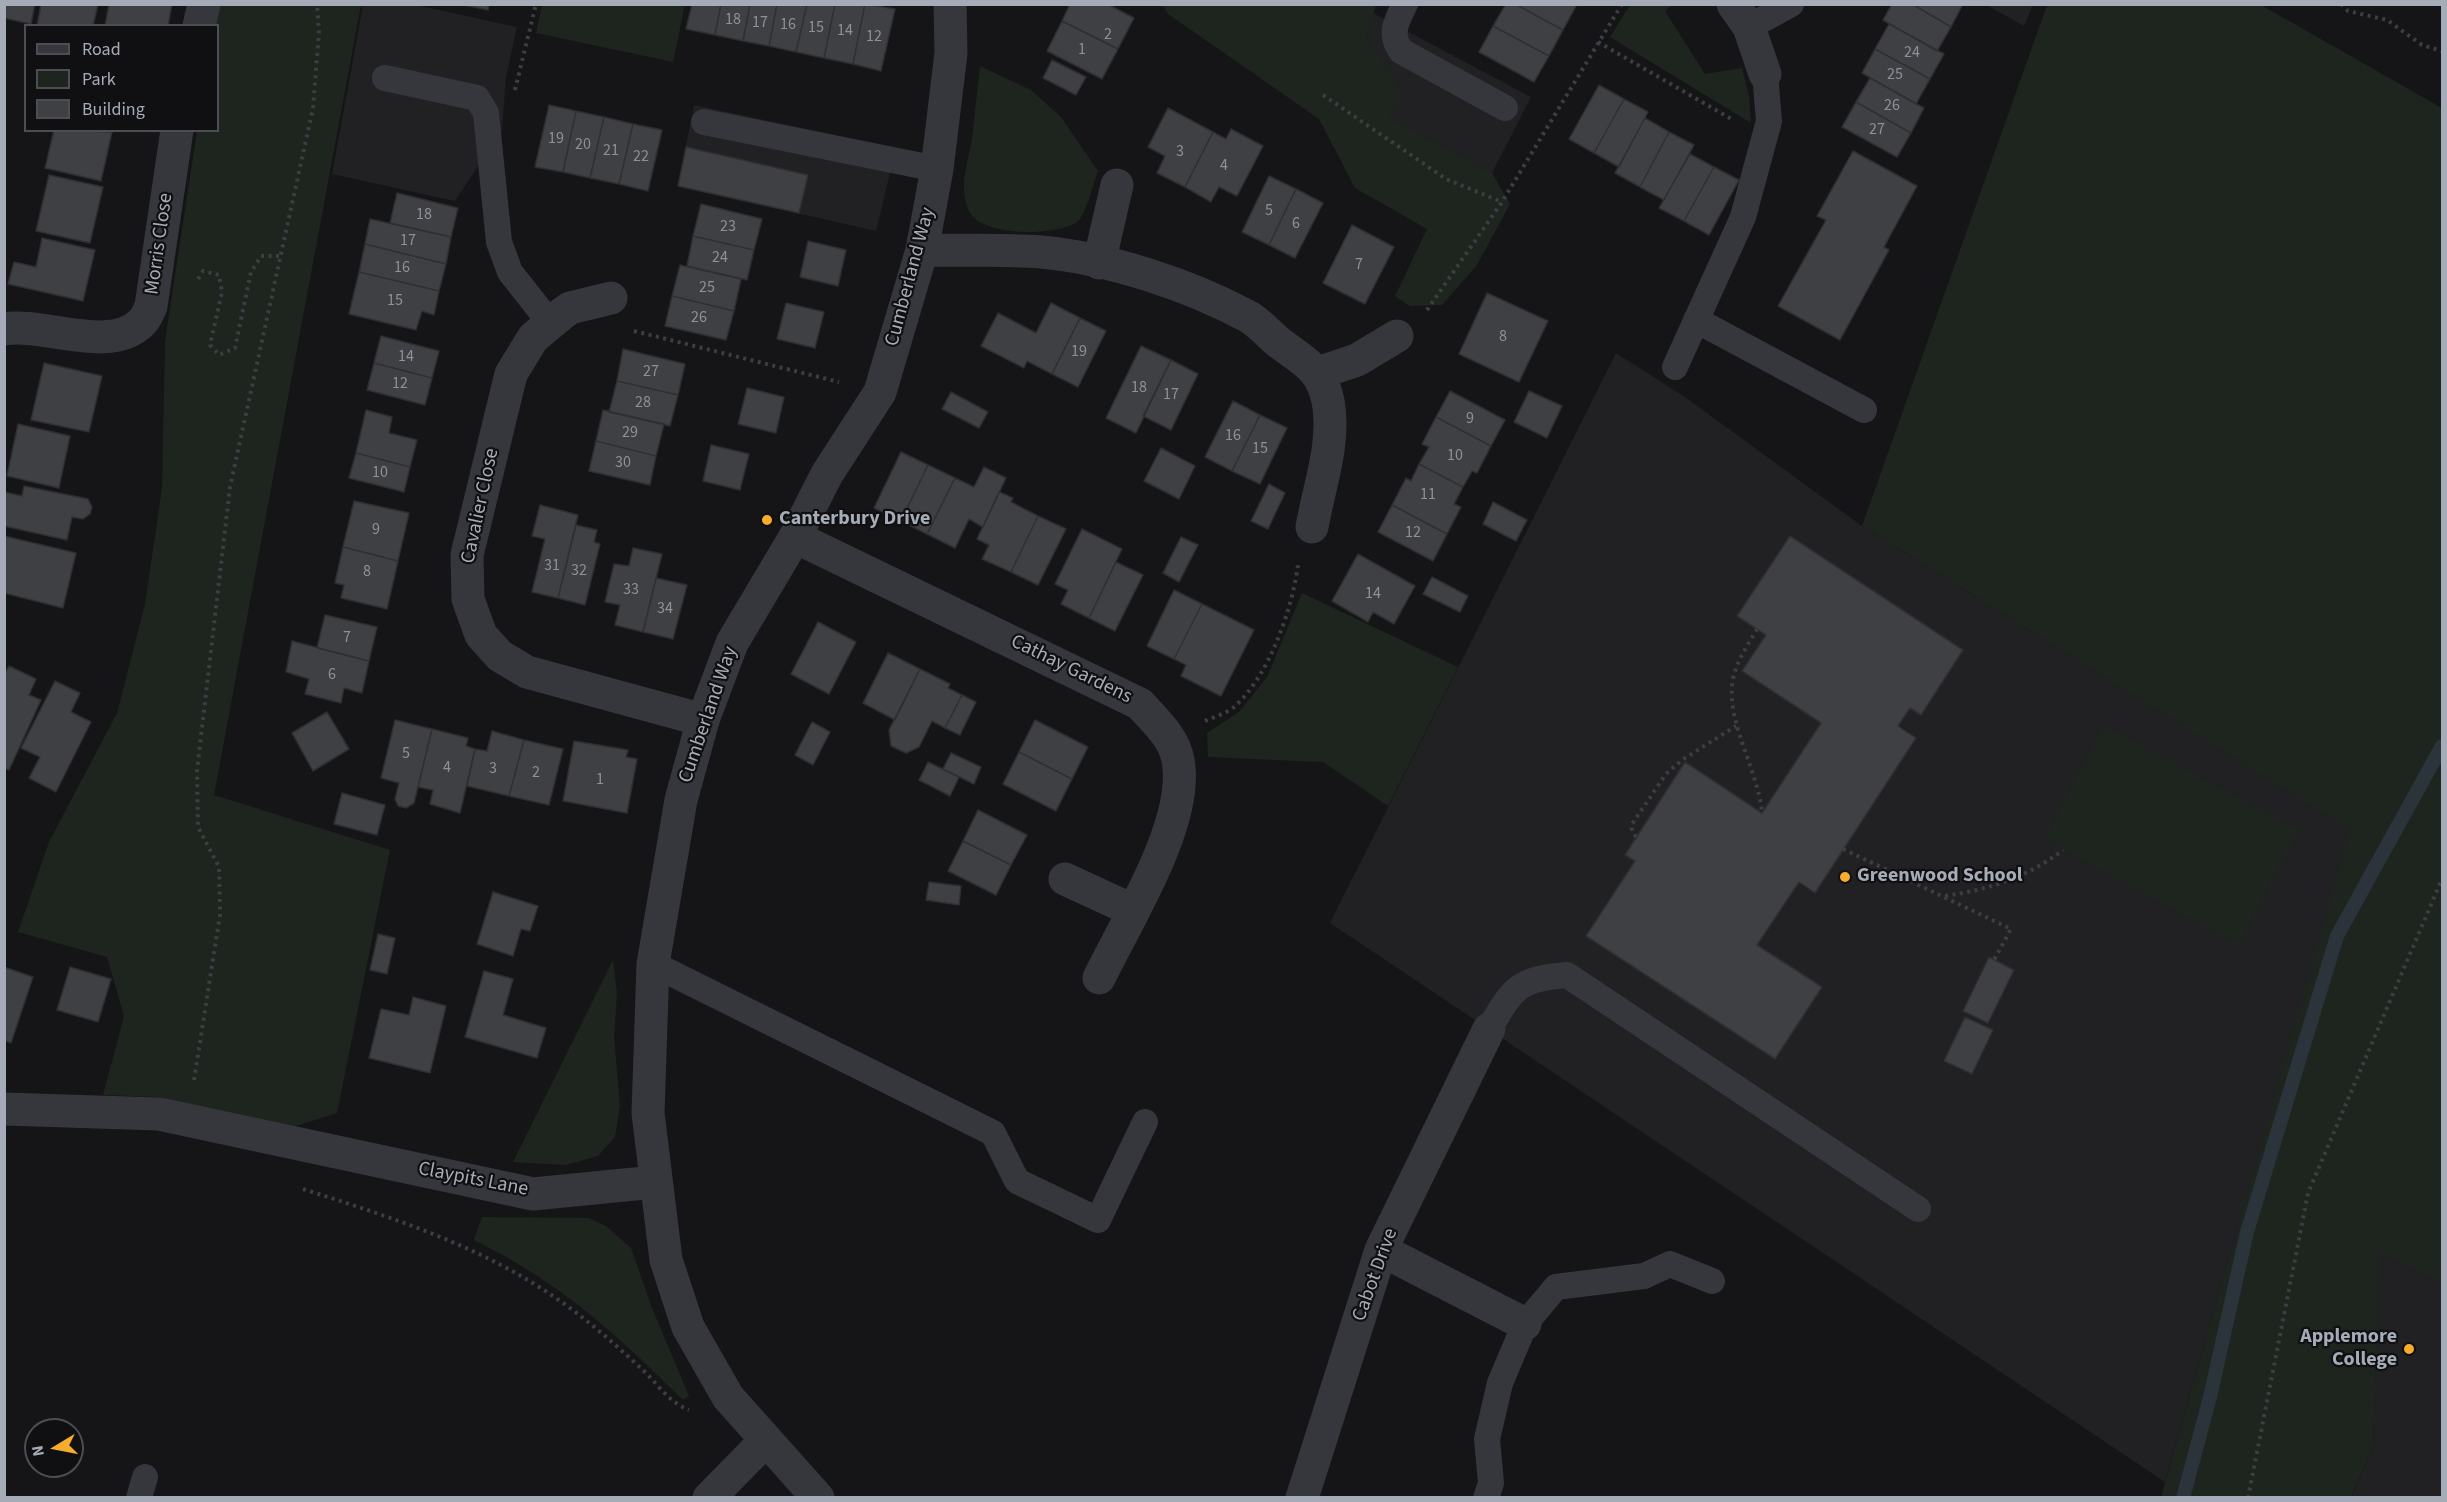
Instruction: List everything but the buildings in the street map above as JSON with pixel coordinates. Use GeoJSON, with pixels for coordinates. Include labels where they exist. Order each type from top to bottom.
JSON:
{"type":"FeatureCollection","features":[{"type":"Feature","properties":{"kind":"street"},"geometry":{"type":"LineString","coordinates":[[199,24],[204,4]]}},
{"type":"Feature","properties":{"kind":"street","name":"Cumberland Way"},"geometry":{"type":"LineString","coordinates":[[655,1182],[648,1113],[653,964],[681,800],[703,720],[732,643],[795,537],[828,474],[880,392],[922,250],[937,169],[951,53],[950,4]]}},
{"type":"Feature","properties":{"kind":"street"},"geometry":{"type":"LineString","coordinates":[[1741,16],[1765,74]]}},
{"type":"Feature","properties":{"kind":"street","name":"Morris Close"},"geometry":{"type":"LineString","coordinates":[[4,329],[106,337],[124,334],[142,322],[151,306],[177,132]]}},
{"type":"Feature","properties":{"kind":"street"},"geometry":{"type":"LineString","coordinates":[[1099,263],[1117,185]]}},
{"type":"Feature","properties":{"kind":"street"},"geometry":{"type":"LineString","coordinates":[[922,250],[1042,252],[1099,263],[1182,285],[1251,318],[1278,342],[1308,362],[1318,373],[1328,401],[1328,445],[1312,527]]}},
{"type":"Feature","properties":{"kind":"street","name":"Cavalier Close"},"geometry":{"type":"LineString","coordinates":[[611,298],[570,308],[533,338],[511,374],[467,555],[468,599],[478,627],[500,656],[528,672],[703,720]]}},
{"type":"Feature","properties":{"kind":"street"},"geometry":{"type":"LineString","coordinates":[[1318,373],[1357,360],[1397,336]]}},
{"type":"Feature","properties":{"kind":"street","name":"Cathay Gardens"},"geometry":{"type":"LineString","coordinates":[[795,537],[1140,704],[1170,737],[1178,760],[1179,796],[1170,834],[1099,978]]}},
{"type":"Feature","properties":{"kind":"street"},"geometry":{"type":"LineString","coordinates":[[1065,879],[1132,910]]}},
{"type":"Feature","properties":{"kind":"street","name":"Cabot Drive"},"geometry":{"type":"LineString","coordinates":[[1302,1497],[1381,1250],[1489,1029]]}},
{"type":"Feature","properties":{"kind":"street","name":"Claypits Lane"},"geometry":{"type":"LineString","coordinates":[[4,1108],[159,1114],[532,1194],[655,1182]]}},
{"type":"Feature","properties":{"kind":"street"},"geometry":{"type":"LineString","coordinates":[[655,1182],[666,1260],[688,1327],[728,1397],[765,1441],[818,1497]]}},
{"type":"Feature","properties":{"kind":"street"},"geometry":{"type":"LineString","coordinates":[[1381,1250],[1525,1324]]}},
{"type":"Feature","properties":{"kind":"street"},"geometry":{"type":"LineString","coordinates":[[709,1497],[765,1441]]}},
{"type":"Feature","properties":{"kind":"lane"},"geometry":{"type":"LineString","coordinates":[[1405,4],[1394,26],[1394,41],[1401,51],[1505,108]]}},
{"type":"Feature","properties":{"kind":"lane"},"geometry":{"type":"LineString","coordinates":[[1741,16],[1791,4]]}},
{"type":"Feature","properties":{"kind":"lane"},"geometry":{"type":"LineString","coordinates":[[1675,367],[1743,217],[1766,139],[1769,121],[1765,74]]}},
{"type":"Feature","properties":{"kind":"lane"},"geometry":{"type":"LineString","coordinates":[[385,78],[477,98],[486,113],[499,242],[510,272],[551,324]]}},
{"type":"Feature","properties":{"kind":"lane"},"geometry":{"type":"LineString","coordinates":[[704,122],[937,169]]}},
{"type":"Feature","properties":{"kind":"lane"},"geometry":{"type":"LineString","coordinates":[[1696,320],[1864,410]]}},
{"type":"Feature","properties":{"kind":"lane"},"geometry":{"type":"LineString","coordinates":[[653,964],[993,1133],[1017,1181],[1098,1220],[1145,1122]]}},
{"type":"Feature","properties":{"kind":"lane"},"geometry":{"type":"LineString","coordinates":[[1489,1029],[1510,993],[1536,977],[1567,975],[1918,1209]]}},
{"type":"Feature","properties":{"kind":"lane"},"geometry":{"type":"LineString","coordinates":[[1486,1497],[1491,1483],[1487,1439],[1500,1383],[1525,1324],[1556,1287],[1644,1276],[1670,1264],[1712,1281]]}},
{"type":"Feature","properties":{"kind":"path"},"geometry":{"type":"LineString","coordinates":[[188,1120],[220,915],[219,867],[198,827],[197,771],[230,487],[313,108],[319,32],[317,4]]}},
{"type":"Feature","properties":{"kind":"path"},"geometry":{"type":"LineString","coordinates":[[1397,336],[1429,308],[1502,202],[1622,4]]}},
{"type":"Feature","properties":{"kind":"path"},"geometry":{"type":"LineString","coordinates":[[2341,4],[2348,11],[2387,20],[2422,45],[2442,51]]}},
{"type":"Feature","properties":{"kind":"path"},"geometry":{"type":"LineString","coordinates":[[1598,42],[1766,139]]}},
{"type":"Feature","properties":{"kind":"path"},"geometry":{"type":"LineString","coordinates":[[1323,95],[1446,179],[1502,202]]}},
{"type":"Feature","properties":{"kind":"path"},"geometry":{"type":"LineString","coordinates":[[193,285],[203,271],[219,275],[222,292],[210,345],[219,356],[235,348],[251,272],[261,256],[280,256]]}},
{"type":"Feature","properties":{"kind":"path"},"geometry":{"type":"LineString","coordinates":[[631,330],[880,392]]}},
{"type":"Feature","properties":{"kind":"path"},"geometry":{"type":"LineString","coordinates":[[1170,737],[1233,708],[1262,675],[1294,593],[1301,537],[1312,527]]}},
{"type":"Feature","properties":{"kind":"path"},"geometry":{"type":"LineString","coordinates":[[1757,629],[1738,661],[1733,681],[1736,726],[1754,770],[1762,813]]}},
{"type":"Feature","properties":{"kind":"path"},"geometry":{"type":"LineString","coordinates":[[1636,837],[1632,831],[1632,824],[1666,774],[1682,760],[1736,726]]}},
{"type":"Feature","properties":{"kind":"path"},"geometry":{"type":"LineString","coordinates":[[1843,849],[2011,929],[1994,960]]}},
{"type":"Feature","properties":{"kind":"path"},"geometry":{"type":"LineString","coordinates":[[1944,896],[2009,882],[2040,868],[2063,850]]}},
{"type":"Feature","properties":{"kind":"path"},"geometry":{"type":"LineString","coordinates":[[2248,1497],[2308,1193],[2442,879]]}},
{"type":"Feature","properties":{"kind":"path"},"geometry":{"type":"LineString","coordinates":[[291,1185],[383,1214],[480,1252],[529,1280],[583,1318],[676,1405],[690,1410],[703,1410],[728,1397]]}},
{"type":"Feature","properties":{"kind":"shaded area"},"geometry":{"type":"Polygon","coordinates":[[[363,5],[416,5],[517,27],[506,77],[502,130],[455,201],[332,174],[363,5]]]}},
{"type":"Feature","properties":{"kind":"shaded area"},"geometry":{"type":"Polygon","coordinates":[[[1986,5],[2033,5],[2024,26],[1986,5]]]}},
{"type":"Feature","properties":{"kind":"shaded area"},"geometry":{"type":"Polygon","coordinates":[[[1373,13],[1531,97],[1492,173],[1388,117],[1366,38],[1373,13]]]}},
{"type":"Feature","properties":{"kind":"shaded area"},"geometry":{"type":"Polygon","coordinates":[[[694,105],[896,148],[876,231],[678,186],[694,105]]]}},
{"type":"Feature","properties":{"kind":"shaded area","name":"Greenwood School"},"geometry":{"type":"Polygon","coordinates":[[[1616,353],[1685,397],[1862,526],[2351,830],[2165,1482],[1330,923],[1616,353]]]}},
{"type":"Feature","properties":{"kind":"shaded area","name":"Applemore College"},"geometry":{"type":"Polygon","coordinates":[[[2442,1097],[2442,1497],[2351,1498],[2373,1447],[2379,1252],[2442,1097]]]}},
{"type":"Feature","properties":{"kind":"green space"},"geometry":{"type":"Polygon","coordinates":[[[219,5],[361,5],[214,795],[390,850],[337,1113],[283,1130],[159,1097],[103,1095],[124,1016],[107,957],[18,932],[49,842],[117,713],[145,604],[162,488],[165,341],[197,132],[219,132],[219,24],[215,24],[219,5]]]}},
{"type":"Feature","properties":{"kind":"green space"},"geometry":{"type":"Polygon","coordinates":[[[542,5],[685,5],[673,62],[536,33],[542,5]]]}},
{"type":"Feature","properties":{"kind":"green space"},"geometry":{"type":"Polygon","coordinates":[[[1163,5],[1376,5],[1366,38],[1391,73],[1401,97],[1389,117],[1492,173],[1510,204],[1477,265],[1442,305],[1410,306],[1395,296],[1427,229],[1355,188],[1319,119],[1168,14],[1163,5]]]}},
{"type":"Feature","properties":{"kind":"green space"},"geometry":{"type":"Polygon","coordinates":[[[1630,5],[1671,5],[1665,11],[1705,74],[1742,68],[1749,96],[1751,123],[1610,37],[1630,5]]]}},
{"type":"Feature","properties":{"kind":"green space"},"geometry":{"type":"Polygon","coordinates":[[[2047,5],[2261,5],[2442,108],[2442,1283],[2380,1252],[2373,1447],[2351,1497],[2161,1497],[2350,830],[1862,526],[2047,5]]]}},
{"type":"Feature","properties":{"kind":"green space"},"geometry":{"type":"Polygon","coordinates":[[[980,66],[1031,90],[1061,117],[1098,171],[1087,205],[1078,221],[1054,230],[1020,232],[988,226],[976,220],[969,211],[964,184],[972,139],[980,66]]]}},
{"type":"Feature","properties":{"kind":"green space"},"geometry":{"type":"Polygon","coordinates":[[[1302,593],[1458,667],[1388,806],[1323,762],[1208,757],[1207,733],[1239,712],[1267,677],[1302,593]]]}},
{"type":"Feature","properties":{"kind":"green space"},"geometry":{"type":"Polygon","coordinates":[[[2104,725],[2299,830],[2238,945],[2044,839],[2104,725]]]}},
{"type":"Feature","properties":{"kind":"green space"},"geometry":{"type":"Polygon","coordinates":[[[613,960],[617,993],[614,1037],[620,1105],[615,1137],[598,1156],[566,1165],[513,1162],[613,960]]]}},
{"type":"Feature","properties":{"kind":"green space"},"geometry":{"type":"Polygon","coordinates":[[[482,1217],[589,1218],[606,1226],[631,1248],[652,1308],[689,1396],[683,1400],[610,1331],[560,1292],[505,1256],[474,1240],[482,1217]]]}},
{"type":"Feature","properties":{"kind":"waterway"},"geometry":{"type":"LineString","coordinates":[[2183,1498],[2210,1397],[2247,1232],[2337,936],[2442,746]]}},
{"type":"Feature","properties":{"kind":"place","name":"Canterbury Drive"},"geometry":{"type":"Point","coordinates":[767,520]}},
{"type":"Feature","properties":{"kind":"place","name":"Greenwood School"},"geometry":{"type":"Point","coordinates":[1845,877]}},
{"type":"Feature","properties":{"kind":"place","name":"Applemore College"},"geometry":{"type":"Point","coordinates":[2409,1349]}}]}
